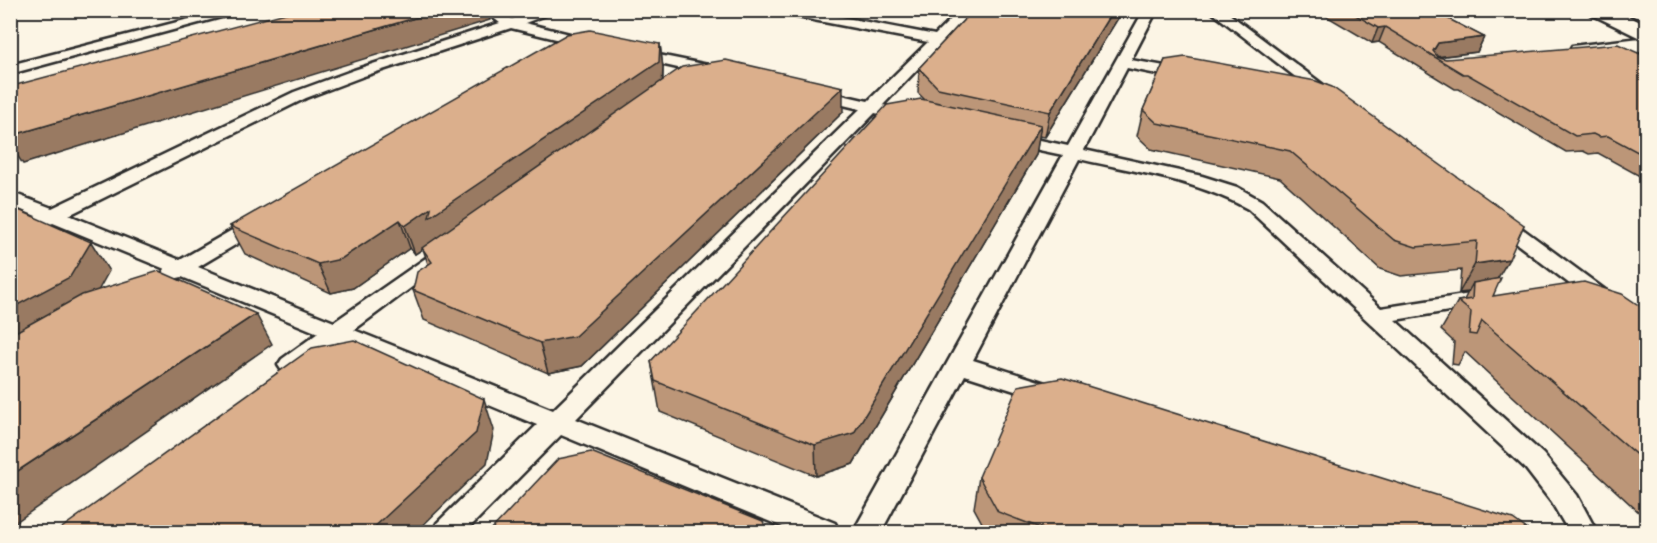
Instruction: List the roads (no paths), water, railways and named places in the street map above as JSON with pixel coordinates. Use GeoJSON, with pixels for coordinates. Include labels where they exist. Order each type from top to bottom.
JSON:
{"type":"FeatureCollection","features":[{"type":"Feature","properties":{"kind":"street"},"geometry":{"type":"LineString","coordinates":[[1598,10],[1647,33]]}},
{"type":"Feature","properties":{"kind":"street"},"geometry":{"type":"LineString","coordinates":[[1555,53],[1647,44]]}},
{"type":"Feature","properties":{"kind":"lane"},"geometry":{"type":"LineString","coordinates":[[10,70],[241,10]]}},
{"type":"Feature","properties":{"kind":"lane"},"geometry":{"type":"LineString","coordinates":[[489,10],[511,24],[736,76]]}},
{"type":"Feature","properties":{"kind":"lane"},"geometry":{"type":"LineString","coordinates":[[10,236],[300,95],[359,73],[553,10]]}},
{"type":"Feature","properties":{"kind":"lane"},"geometry":{"type":"LineString","coordinates":[[782,10],[939,40]]}},
{"type":"Feature","properties":{"kind":"lane"},"geometry":{"type":"LineString","coordinates":[[447,532],[968,10]]}},
{"type":"Feature","properties":{"kind":"lane"},"geometry":{"type":"LineString","coordinates":[[867,532],[1151,10]]}},
{"type":"Feature","properties":{"kind":"lane"},"geometry":{"type":"LineString","coordinates":[[1215,10],[1341,104],[1306,98]]}},
{"type":"Feature","properties":{"kind":"lane"},"geometry":{"type":"LineString","coordinates":[[554,52],[575,40]]}},
{"type":"Feature","properties":{"kind":"lane"},"geometry":{"type":"LineString","coordinates":[[1123,63],[1203,78]]}},
{"type":"Feature","properties":{"kind":"lane"},"geometry":{"type":"LineString","coordinates":[[683,83],[702,69]]}},
{"type":"Feature","properties":{"kind":"lane"},"geometry":{"type":"LineString","coordinates":[[803,92],[927,120]]}},
{"type":"Feature","properties":{"kind":"lane"},"geometry":{"type":"LineString","coordinates":[[995,135],[1173,174],[1230,191],[1254,205],[1534,461],[1556,486],[1574,512],[1583,532]]}},
{"type":"Feature","properties":{"kind":"lane"},"geometry":{"type":"LineString","coordinates":[[10,198],[53,215],[171,274],[335,332],[825,532]]}},
{"type":"Feature","properties":{"kind":"lane"},"geometry":{"type":"LineString","coordinates":[[1485,211],[1647,331]]}},
{"type":"Feature","properties":{"kind":"lane"},"geometry":{"type":"LineString","coordinates":[[171,274],[274,214]]}},
{"type":"Feature","properties":{"kind":"lane"},"geometry":{"type":"LineString","coordinates":[[268,380],[461,242]]}},
{"type":"Feature","properties":{"kind":"lane"},"geometry":{"type":"LineString","coordinates":[[1559,286],[1581,283]]}},
{"type":"Feature","properties":{"kind":"lane"},"geometry":{"type":"LineString","coordinates":[[1377,316],[1502,296]]}},
{"type":"Feature","properties":{"kind":"lane"},"geometry":{"type":"LineString","coordinates":[[958,364],[1071,400]]}}]}
